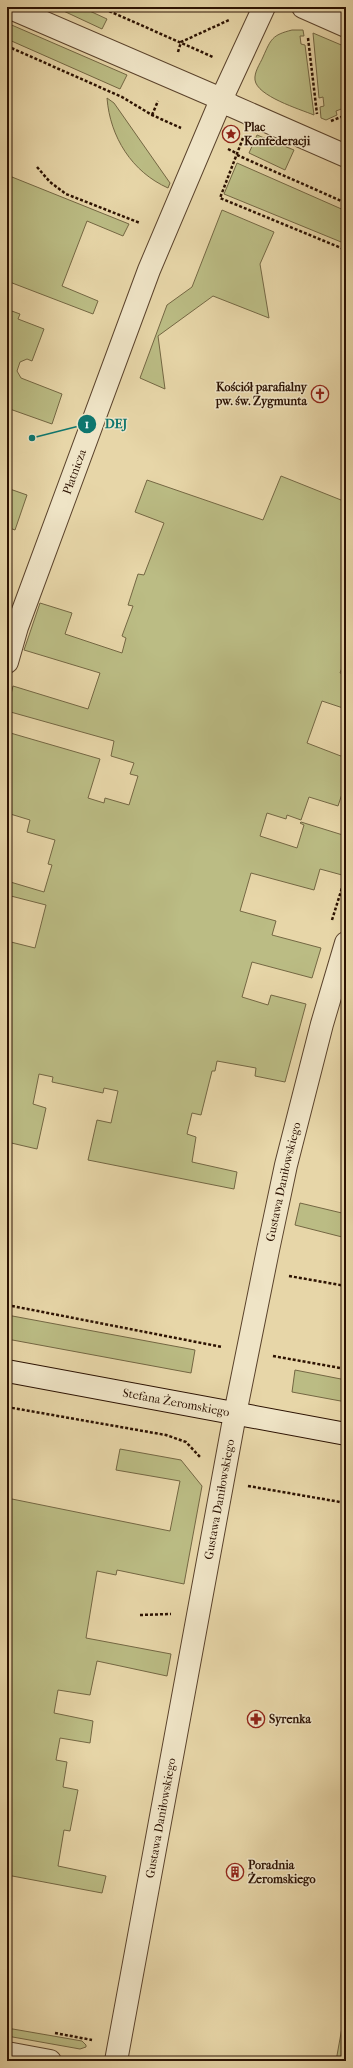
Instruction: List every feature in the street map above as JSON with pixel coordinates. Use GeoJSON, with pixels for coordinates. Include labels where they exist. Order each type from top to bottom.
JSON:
{"type":"FeatureCollection","features":[{"type":"Feature","properties":{"kind":"street"},"geometry":{"type":"LineString","coordinates":[[8,7],[346,156]]}},
{"type":"Feature","properties":{"kind":"street"},"geometry":{"type":"LineString","coordinates":[[204,138],[264,7]]}},
{"type":"Feature","properties":{"kind":"street"},"geometry":{"type":"LineString","coordinates":[[303,7],[346,26]]}},
{"type":"Feature","properties":{"kind":"street","name":"Płatnicza"},"geometry":{"type":"LineString","coordinates":[[7,662],[17,627],[149,270],[182,194],[204,138]]}},
{"type":"Feature","properties":{"kind":"street","name":"Gustawa Daniłowskiego"},"geometry":{"type":"LineString","coordinates":[[116,2061],[235,1414],[249,1352],[268,1250],[286,1165],[322,1024],[346,943]]}},
{"type":"Feature","properties":{"kind":"street","name":"Stefana Żeromskiego"},"geometry":{"type":"LineString","coordinates":[[7,1371],[346,1434]]}},
{"type":"Feature","properties":{"kind":"street"},"geometry":{"type":"LineString","coordinates":[[7,2053],[50,2061]]}},
{"type":"Feature","properties":{"kind":"path"},"geometry":{"type":"LineString","coordinates":[[100,7],[237,67]]}},
{"type":"Feature","properties":{"kind":"path"},"geometry":{"type":"LineString","coordinates":[[152,115],[181,42],[236,16]]}},
{"type":"Feature","properties":{"kind":"path"},"geometry":{"type":"LineString","coordinates":[[308,33],[317,115]]}},
{"type":"Feature","properties":{"kind":"path"},"geometry":{"type":"LineString","coordinates":[[7,46],[122,97],[152,115],[346,203]]}},
{"type":"Feature","properties":{"kind":"path"},"geometry":{"type":"LineString","coordinates":[[329,122],[346,115]]}},
{"type":"Feature","properties":{"kind":"path"},"geometry":{"type":"LineString","coordinates":[[253,116],[220,198],[346,250]]}},
{"type":"Feature","properties":{"kind":"path"},"geometry":{"type":"LineString","coordinates":[[37,167],[50,182],[66,194],[165,233]]}},
{"type":"Feature","properties":{"kind":"path"},"geometry":{"type":"LineString","coordinates":[[286,1275],[346,1286]]}},
{"type":"Feature","properties":{"kind":"path"},"geometry":{"type":"LineString","coordinates":[[7,1305],[249,1352],[346,1369]]}},
{"type":"Feature","properties":{"kind":"path"},"geometry":{"type":"LineString","coordinates":[[7,1407],[166,1435],[186,1442],[204,1462]]}},
{"type":"Feature","properties":{"kind":"path"},"geometry":{"type":"LineString","coordinates":[[244,1486],[346,1503]]}},
{"type":"Feature","properties":{"kind":"path"},"geometry":{"type":"LineString","coordinates":[[140,1615],[178,1614]]}},
{"type":"Feature","properties":{"kind":"green space"},"geometry":{"type":"Polygon","coordinates":[[[55,7],[81,7],[107,19],[102,29],[55,7]]]}},
{"type":"Feature","properties":{"kind":"green space"},"geometry":{"type":"Polygon","coordinates":[[[7,23],[127,75],[120,89],[7,39],[7,23]]]}},
{"type":"Feature","properties":{"kind":"green space"},"geometry":{"type":"Polygon","coordinates":[[[292,30],[303,30],[304,36],[300,36],[301,44],[305,45],[314,115],[289,106],[271,97],[257,86],[255,80],[256,71],[270,42],[276,36],[292,30]]]}},
{"type":"Feature","properties":{"kind":"green space"},"geometry":{"type":"Polygon","coordinates":[[[313,33],[346,47],[346,111],[344,108],[336,111],[337,115],[326,120],[321,118],[320,107],[324,106],[323,97],[319,98],[313,33]]]}},
{"type":"Feature","properties":{"kind":"green space"},"geometry":{"type":"Polygon","coordinates":[[[107,98],[114,103],[170,183],[168,188],[144,173],[125,152],[113,126],[107,98]]]}},
{"type":"Feature","properties":{"kind":"green space"},"geometry":{"type":"Polygon","coordinates":[[[257,135],[294,150],[285,170],[249,153],[257,135]]]}},
{"type":"Feature","properties":{"kind":"green space"},"geometry":{"type":"Polygon","coordinates":[[[237,163],[346,211],[346,244],[224,194],[237,163]]]}},
{"type":"Feature","properties":{"kind":"green space"},"geometry":{"type":"Polygon","coordinates":[[[7,175],[129,224],[123,236],[87,221],[62,286],[98,301],[93,314],[7,281],[7,175]]]}},
{"type":"Feature","properties":{"kind":"green space"},"geometry":{"type":"Polygon","coordinates":[[[222,210],[274,232],[260,264],[269,318],[213,296],[158,336],[165,389],[140,378],[167,305],[192,287],[222,210]]]}},
{"type":"Feature","properties":{"kind":"green space"},"geometry":{"type":"Polygon","coordinates":[[[9,310],[20,314],[18,319],[44,329],[32,361],[27,359],[20,362],[17,371],[21,378],[62,394],[52,424],[7,408],[7,311],[9,310]]]}},
{"type":"Feature","properties":{"kind":"green space"},"geometry":{"type":"Polygon","coordinates":[[[281,476],[346,502],[346,657],[340,673],[346,675],[346,709],[322,701],[307,743],[346,758],[345,785],[338,806],[309,797],[301,820],[287,815],[286,819],[267,813],[260,836],[297,848],[304,825],[300,823],[301,822],[346,836],[346,861],[342,875],[320,869],[314,890],[251,873],[240,911],[276,921],[272,935],[321,948],[312,978],[252,962],[242,997],[268,1005],[271,995],[306,1004],[285,1082],[255,1076],[256,1068],[217,1061],[215,1071],[212,1071],[201,1115],[192,1113],[187,1134],[196,1137],[192,1162],[237,1172],[234,1189],[88,1160],[97,1120],[111,1123],[118,1091],[104,1088],[103,1093],[52,1082],[53,1077],[39,1074],[33,1104],[46,1108],[37,1149],[7,1142],[7,941],[35,948],[46,905],[7,895],[7,881],[44,892],[52,865],[48,864],[55,840],[27,832],[30,820],[7,813],[7,732],[100,759],[88,798],[104,803],[105,798],[129,805],[138,776],[130,774],[134,763],[111,756],[114,741],[7,711],[13,686],[88,709],[100,673],[24,650],[40,603],[72,613],[65,634],[122,653],[126,638],[122,636],[133,606],[128,605],[138,574],[144,575],[164,523],[135,512],[147,480],[263,520],[281,476]]]}},
{"type":"Feature","properties":{"kind":"green space"},"geometry":{"type":"Polygon","coordinates":[[[7,488],[27,495],[15,530],[7,527],[7,488]]]}},
{"type":"Feature","properties":{"kind":"green space"},"geometry":{"type":"Polygon","coordinates":[[[300,1203],[346,1214],[346,1238],[295,1225],[300,1203]]]}},
{"type":"Feature","properties":{"kind":"green space"},"geometry":{"type":"Polygon","coordinates":[[[7,1315],[195,1350],[191,1373],[7,1339],[7,1315]]]}},
{"type":"Feature","properties":{"kind":"green space"},"geometry":{"type":"Polygon","coordinates":[[[295,1370],[346,1380],[346,1402],[292,1392],[295,1370]]]}},
{"type":"Feature","properties":{"kind":"green space"},"geometry":{"type":"Polygon","coordinates":[[[120,1449],[181,1460],[202,1486],[184,1584],[117,1570],[116,1575],[97,1571],[86,1638],[171,1654],[167,1676],[97,1661],[90,1695],[58,1690],[54,1713],[93,1721],[90,1743],[60,1738],[56,1760],[67,1762],[63,1787],[78,1790],[70,1831],[64,1830],[58,1866],[106,1876],[102,1893],[7,1875],[7,1498],[170,1531],[180,1481],[116,1470],[120,1449]]]}},
{"type":"Feature","properties":{"kind":"green space"},"geometry":{"type":"Polygon","coordinates":[[[346,2016],[346,2061],[336,2061],[343,2022],[346,2016]]]}},
{"type":"Feature","properties":{"kind":"green space"},"geometry":{"type":"Polygon","coordinates":[[[7,2028],[82,2041],[86,2047],[80,2049],[7,2036],[7,2028]]]}},
{"type":"Feature","properties":{"kind":"place","name":"Plac Konfederacji"},"geometry":{"type":"Point","coordinates":[231,134]}},
{"type":"Feature","properties":{"kind":"place","name":"Kościół parafialny pw. św. Zygmunta"},"geometry":{"type":"Point","coordinates":[320,394]}},
{"type":"Feature","properties":{"kind":"place","name":"DEJ"},"geometry":{"type":"Point","coordinates":[32,438]}},
{"type":"Feature","properties":{"kind":"place","name":"Syrenka"},"geometry":{"type":"Point","coordinates":[256,1719]}},
{"type":"Feature","properties":{"kind":"place","name":"Poradnia Żeromskiego"},"geometry":{"type":"Point","coordinates":[235,1872]}}]}
